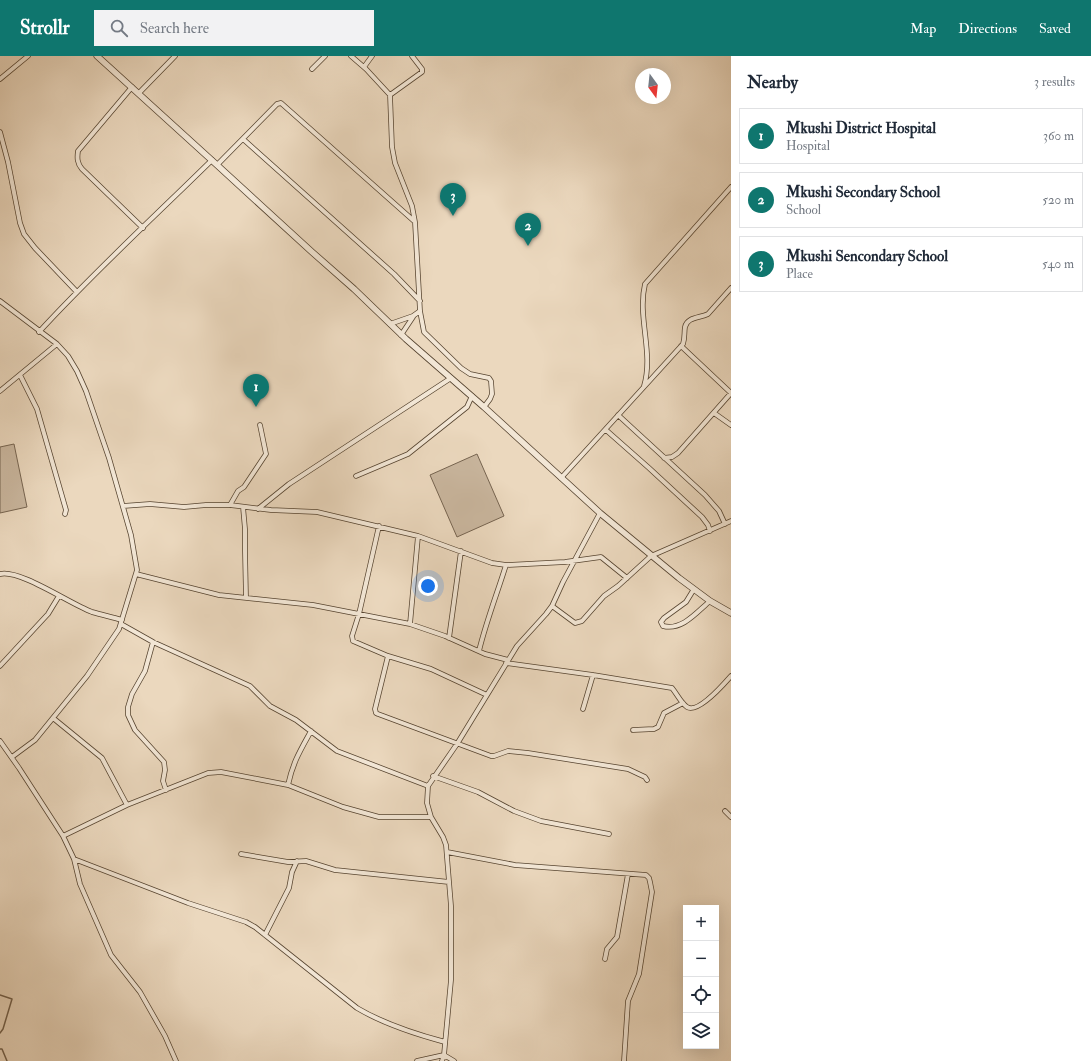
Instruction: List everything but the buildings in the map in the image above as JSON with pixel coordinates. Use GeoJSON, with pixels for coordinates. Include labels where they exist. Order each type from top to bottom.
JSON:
{"type":"FeatureCollection","features":[{"type":"Feature","properties":{"kind":"street"},"geometry":{"type":"LineString","coordinates":[[0,79],[28,56]]}},
{"type":"Feature","properties":{"kind":"street"},"geometry":{"type":"LineString","coordinates":[[97,56],[354,289],[401,335],[472,396],[600,513],[651,556],[694,589],[710,601],[731,613]]}},
{"type":"Feature","properties":{"kind":"street"},"geometry":{"type":"LineString","coordinates":[[139,93],[175,56]]}},
{"type":"Feature","properties":{"kind":"street"},"geometry":{"type":"LineString","coordinates":[[312,69],[325,56]]}},
{"type":"Feature","properties":{"kind":"street"},"geometry":{"type":"LineString","coordinates":[[351,56],[364,67],[390,95],[390,128],[395,163],[412,206],[415,222],[420,310],[425,334],[461,368],[470,374],[489,378],[492,381],[492,394],[484,407]]}},
{"type":"Feature","properties":{"kind":"street"},"geometry":{"type":"LineString","coordinates":[[364,67],[372,56]]}},
{"type":"Feature","properties":{"kind":"street"},"geometry":{"type":"LineString","coordinates":[[390,95],[423,70],[412,56]]}},
{"type":"Feature","properties":{"kind":"street"},"geometry":{"type":"LineString","coordinates":[[132,87],[78,151],[77,159],[82,169],[143,228]]}},
{"type":"Feature","properties":{"kind":"street"},"geometry":{"type":"LineString","coordinates":[[217,165],[277,104],[280,103],[415,222]]}},
{"type":"Feature","properties":{"kind":"street"},"geometry":{"type":"LineString","coordinates":[[0,132],[8,162],[20,223],[24,234],[35,248],[76,291]]}},
{"type":"Feature","properties":{"kind":"street"},"geometry":{"type":"LineString","coordinates":[[243,139],[394,274],[420,301]]}},
{"type":"Feature","properties":{"kind":"street"},"geometry":{"type":"LineString","coordinates":[[39,332],[76,291],[212,160]]}},
{"type":"Feature","properties":{"kind":"street"},"geometry":{"type":"LineString","coordinates":[[644,387],[647,366],[642,295],[646,284],[731,187]]}},
{"type":"Feature","properties":{"kind":"street"},"geometry":{"type":"LineString","coordinates":[[561,478],[681,346],[685,339],[686,323],[690,320],[703,317],[708,314],[731,288]]}},
{"type":"Feature","properties":{"kind":"street"},"geometry":{"type":"LineString","coordinates":[[0,301],[39,332],[57,344],[68,356],[77,371],[109,458],[135,552],[137,570],[120,629],[87,676],[35,740],[12,757]]}},
{"type":"Feature","properties":{"kind":"street"},"geometry":{"type":"LineString","coordinates":[[401,335],[413,316],[420,310]]}},
{"type":"Feature","properties":{"kind":"street"},"geometry":{"type":"LineString","coordinates":[[390,324],[413,316]]}},
{"type":"Feature","properties":{"kind":"street"},"geometry":{"type":"LineString","coordinates":[[0,391],[57,344]]}},
{"type":"Feature","properties":{"kind":"street"},"geometry":{"type":"LineString","coordinates":[[664,458],[672,457],[678,453],[731,393],[681,346]]}},
{"type":"Feature","properties":{"kind":"street"},"geometry":{"type":"LineString","coordinates":[[20,375],[37,409],[66,510],[65,514]]}},
{"type":"Feature","properties":{"kind":"street"},"geometry":{"type":"LineString","coordinates":[[258,509],[289,484],[451,378]]}},
{"type":"Feature","properties":{"kind":"street"},"geometry":{"type":"LineString","coordinates":[[356,476],[408,454],[467,407],[472,396]]}},
{"type":"Feature","properties":{"kind":"street"},"geometry":{"type":"LineString","coordinates":[[714,413],[731,425]]}},
{"type":"Feature","properties":{"kind":"street"},"geometry":{"type":"LineString","coordinates":[[618,416],[714,505],[722,515],[725,524]]}},
{"type":"Feature","properties":{"kind":"street"},"geometry":{"type":"LineString","coordinates":[[230,504],[238,491],[244,487],[266,454],[260,425]]}},
{"type":"Feature","properties":{"kind":"street"},"geometry":{"type":"LineString","coordinates":[[606,430],[702,517],[708,525],[710,531]]}},
{"type":"Feature","properties":{"kind":"street"},"geometry":{"type":"LineString","coordinates":[[123,506],[150,504],[184,508],[230,504],[258,509],[317,512],[418,536],[492,563],[506,565],[565,562],[601,557],[627,578]]}},
{"type":"Feature","properties":{"kind":"street"},"geometry":{"type":"LineString","coordinates":[[243,507],[246,529],[244,551],[246,598]]}},
{"type":"Feature","properties":{"kind":"street"},"geometry":{"type":"LineString","coordinates":[[442,1061],[444,1055],[451,980],[451,906],[446,845],[431,817],[427,803],[428,786],[433,776],[457,744],[517,646],[552,606],[600,513]]}},
{"type":"Feature","properties":{"kind":"street"},"geometry":{"type":"LineString","coordinates":[[552,606],[575,623],[578,623],[582,621],[604,596],[618,586],[651,556],[731,521]]}},
{"type":"Feature","properties":{"kind":"street"},"geometry":{"type":"LineString","coordinates":[[379,526],[352,641],[388,656],[431,669],[487,695]]}},
{"type":"Feature","properties":{"kind":"street"},"geometry":{"type":"LineString","coordinates":[[410,624],[418,536]]}},
{"type":"Feature","properties":{"kind":"street"},"geometry":{"type":"LineString","coordinates":[[449,638],[460,551]]}},
{"type":"Feature","properties":{"kind":"street"},"geometry":{"type":"LineString","coordinates":[[478,651],[486,622],[506,565]]}},
{"type":"Feature","properties":{"kind":"street"},"geometry":{"type":"LineString","coordinates":[[0,574],[8,574],[22,578],[92,612],[122,622],[153,642],[250,686],[270,706],[296,720],[337,751],[428,786]]}},
{"type":"Feature","properties":{"kind":"street"},"geometry":{"type":"LineString","coordinates":[[136,574],[219,595],[313,605],[410,624],[507,662],[672,688],[683,704],[690,709],[696,708],[705,702],[731,676]]}},
{"type":"Feature","properties":{"kind":"street"},"geometry":{"type":"LineString","coordinates":[[694,589],[686,602],[664,618],[661,622],[663,626],[671,627],[681,624],[710,601]]}},
{"type":"Feature","properties":{"kind":"street"},"geometry":{"type":"LineString","coordinates":[[0,666],[48,614],[59,596]]}},
{"type":"Feature","properties":{"kind":"street"},"geometry":{"type":"LineString","coordinates":[[153,642],[145,670],[132,694],[128,707],[128,715],[135,730],[164,762],[165,770],[163,781],[166,790]]}},
{"type":"Feature","properties":{"kind":"street"},"geometry":{"type":"LineString","coordinates":[[388,656],[375,709],[376,713],[491,756],[508,751],[521,752],[628,769],[648,780]]}},
{"type":"Feature","properties":{"kind":"street"},"geometry":{"type":"LineString","coordinates":[[583,709],[593,675]]}},
{"type":"Feature","properties":{"kind":"street"},"geometry":{"type":"LineString","coordinates":[[633,730],[654,729],[658,727],[664,713],[683,704]]}},
{"type":"Feature","properties":{"kind":"street"},"geometry":{"type":"LineString","coordinates":[[53,718],[102,758],[127,806]]}},
{"type":"Feature","properties":{"kind":"street"},"geometry":{"type":"LineString","coordinates":[[288,785],[291,769],[311,731]]}},
{"type":"Feature","properties":{"kind":"street"},"geometry":{"type":"LineString","coordinates":[[0,741],[63,836],[74,859],[80,884],[111,955],[140,992],[165,1036],[176,1061]]}},
{"type":"Feature","properties":{"kind":"street"},"geometry":{"type":"LineString","coordinates":[[63,836],[127,806],[166,790],[208,773],[221,772],[288,785],[343,807],[369,815],[379,817],[431,817]]}},
{"type":"Feature","properties":{"kind":"street"},"geometry":{"type":"LineString","coordinates":[[433,776],[478,792],[514,811],[541,821],[608,834]]}},
{"type":"Feature","properties":{"kind":"street"},"geometry":{"type":"LineString","coordinates":[[725,811],[731,817]]}},
{"type":"Feature","properties":{"kind":"street"},"geometry":{"type":"LineString","coordinates":[[447,852],[515,865],[646,875],[649,878],[652,892],[638,974],[628,1001],[624,1061]]}},
{"type":"Feature","properties":{"kind":"street"},"geometry":{"type":"LineString","coordinates":[[241,854],[279,861],[306,861],[336,870],[449,882]]}},
{"type":"Feature","properties":{"kind":"street"},"geometry":{"type":"LineString","coordinates":[[74,859],[188,903],[246,922],[357,1008],[417,1034],[445,1042]]}},
{"type":"Feature","properties":{"kind":"street"},"geometry":{"type":"LineString","coordinates":[[264,935],[289,888],[292,872],[297,861]]}},
{"type":"Feature","properties":{"kind":"street"},"geometry":{"type":"LineString","coordinates":[[605,959],[607,949],[617,937],[628,874]]}},
{"type":"Feature","properties":{"kind":"street"},"geometry":{"type":"LineString","coordinates":[[417,1061],[444,1055],[454,1061]]}},
{"type":"Feature","properties":{"kind":"shaded area"},"geometry":{"type":"Polygon","coordinates":[[[14,444],[27,507],[0,513],[0,447],[14,444]]]}},
{"type":"Feature","properties":{"kind":"shaded area"},"geometry":{"type":"Polygon","coordinates":[[[477,454],[504,516],[457,537],[430,475],[477,454]]]}},
{"type":"Feature","properties":{"kind":"waterway"},"geometry":{"type":"LineString","coordinates":[[0,995],[12,999],[3,1029],[0,1033]]}},
{"type":"Feature","properties":{"kind":"waterway"},"geometry":{"type":"LineString","coordinates":[[0,1049],[2,1049],[7,1061]]}},
{"type":"Feature","properties":{"kind":"place","name":"Mkushi Sencondary School"},"geometry":{"type":"Point","coordinates":[453,216]}},
{"type":"Feature","properties":{"kind":"place","name":"Mkushi Secondary School"},"geometry":{"type":"Point","coordinates":[528,246]}},
{"type":"Feature","properties":{"kind":"place","name":"Mkushi District Hospital"},"geometry":{"type":"Point","coordinates":[256,407]}}]}
